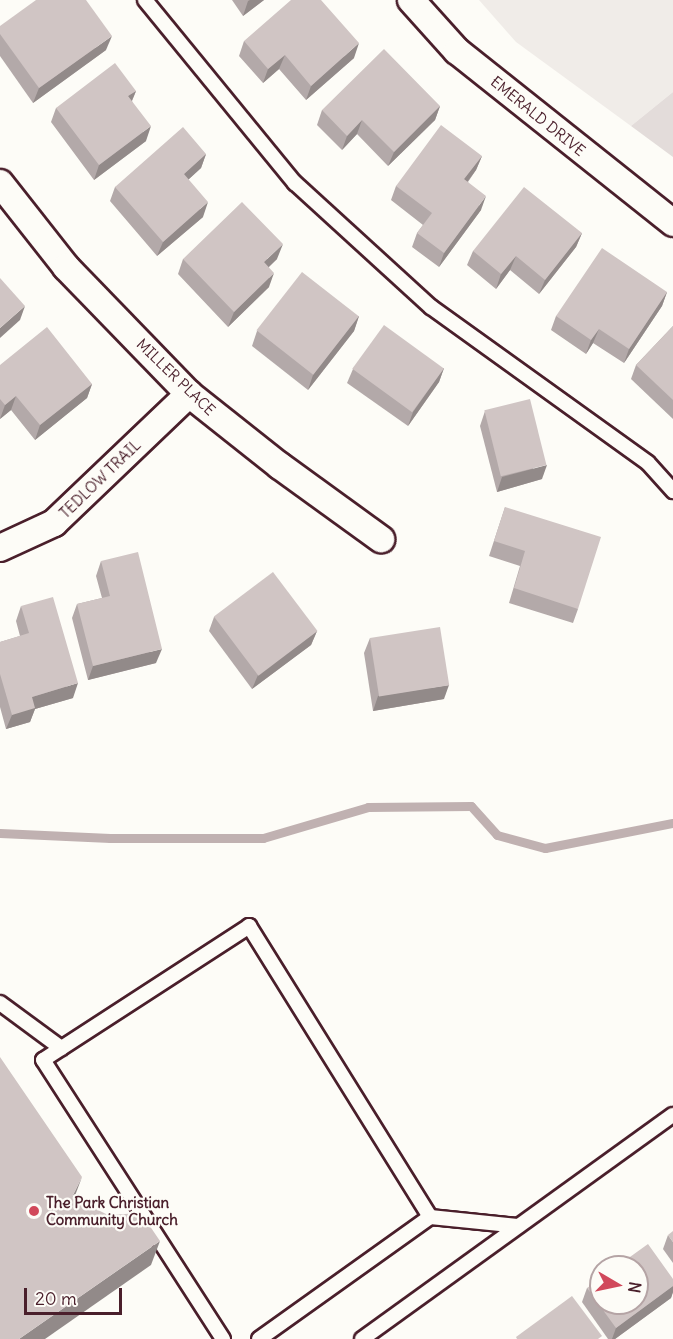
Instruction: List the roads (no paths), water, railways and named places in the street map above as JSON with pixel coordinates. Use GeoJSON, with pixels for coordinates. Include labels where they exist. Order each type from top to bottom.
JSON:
{"type":"FeatureCollection","features":[{"type":"Feature","properties":{"kind":"street","name":"EMERALD DRIVE"},"geometry":{"type":"LineString","coordinates":[[411,0],[458,51],[673,223]]}},
{"type":"Feature","properties":{"kind":"street","name":"MILLER PLACE"},"geometry":{"type":"LineString","coordinates":[[0,183],[66,267],[189,394],[280,466],[381,539]]}},
{"type":"Feature","properties":{"kind":"street","name":"TEDLOW TRAIL"},"geometry":{"type":"LineString","coordinates":[[1,546],[54,523],[189,394]]}},
{"type":"Feature","properties":{"kind":"lane"},"geometry":{"type":"LineString","coordinates":[[145,0],[295,183],[431,307],[648,463],[673,491]]}},
{"type":"Feature","properties":{"kind":"lane"},"geometry":{"type":"LineString","coordinates":[[223,1339],[43,1060],[249,926],[430,1217]]}},
{"type":"Feature","properties":{"kind":"lane"},"geometry":{"type":"LineString","coordinates":[[0,1003],[62,1048]]}},
{"type":"Feature","properties":{"kind":"lane"},"geometry":{"type":"LineString","coordinates":[[362,1339],[673,1115]]}},
{"type":"Feature","properties":{"kind":"lane"},"geometry":{"type":"LineString","coordinates":[[259,1339],[430,1217],[518,1226]]}},
{"type":"Feature","properties":{"kind":"waterway"},"geometry":{"type":"LineString","coordinates":[[0,833],[110,838],[263,838],[368,807],[471,806],[497,835],[545,848],[673,823]]}},
{"type":"Feature","properties":{"kind":"place","name":"The Park Christian Community Church"},"geometry":{"type":"Point","coordinates":[34,1211]}}]}
